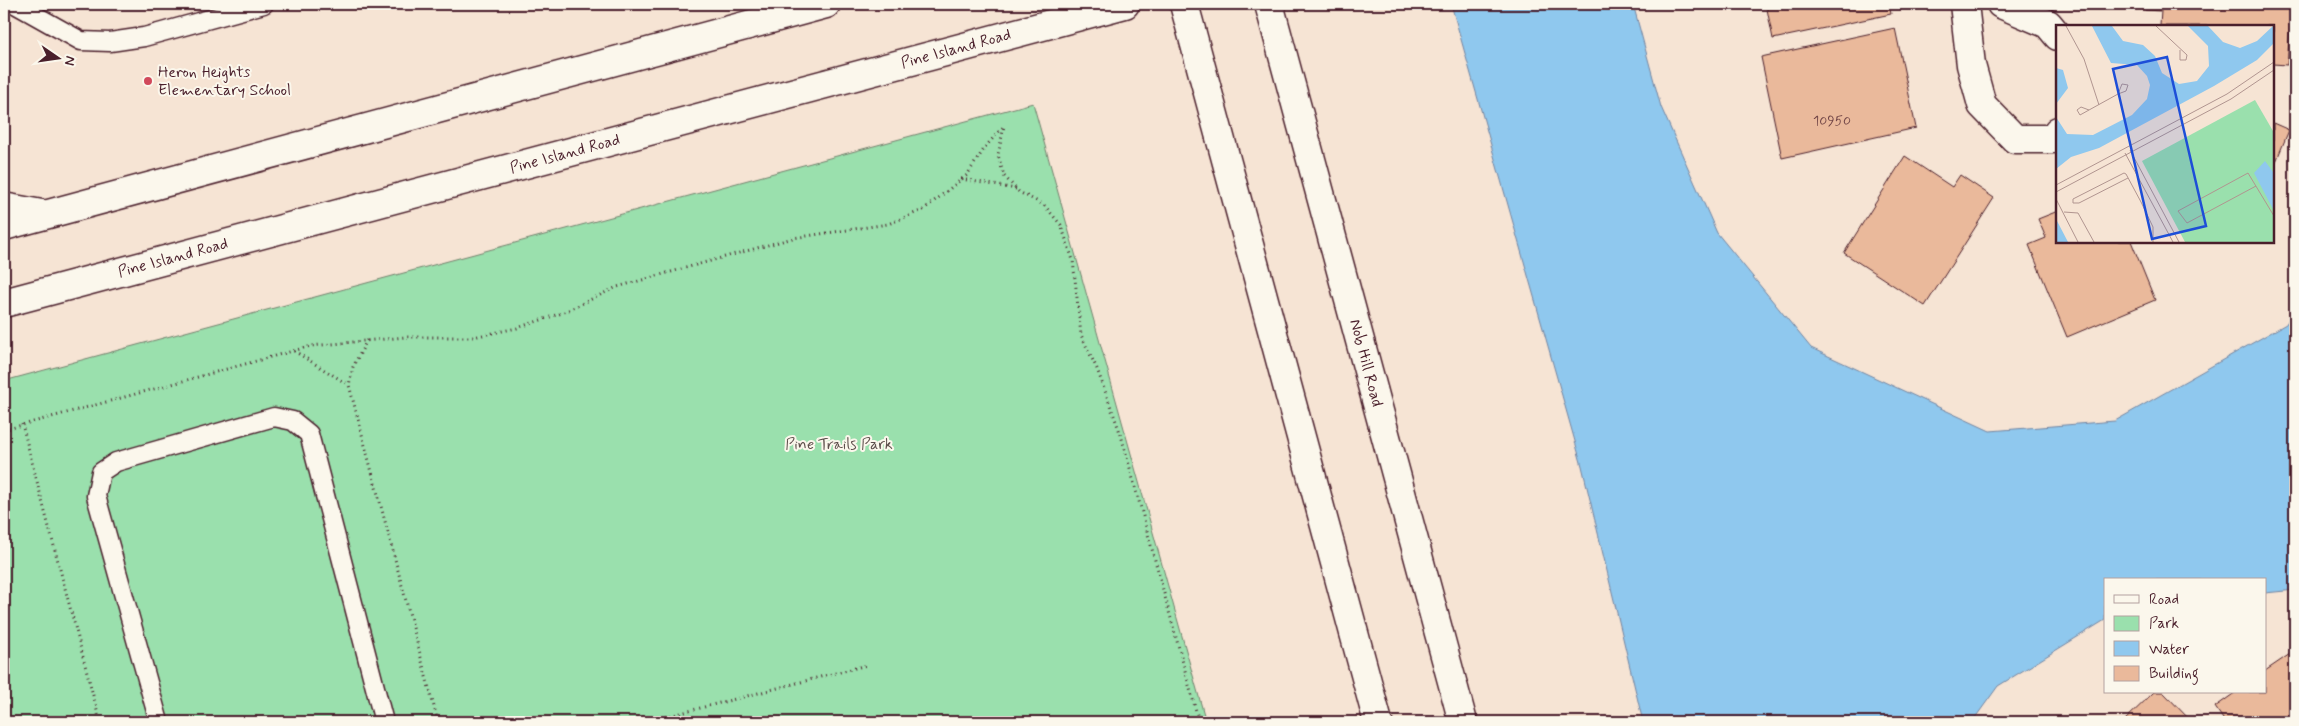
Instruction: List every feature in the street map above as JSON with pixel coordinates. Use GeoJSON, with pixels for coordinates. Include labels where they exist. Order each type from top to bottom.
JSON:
{"type":"FeatureCollection","features":[{"type":"Feature","properties":{"kind":"main road"},"geometry":{"type":"LineString","coordinates":[[4,226],[826,4]]}},
{"type":"Feature","properties":{"kind":"main road","name":"Pine Island Road"},"geometry":{"type":"LineString","coordinates":[[4,303],[1125,4]]}},
{"type":"Feature","properties":{"kind":"main road"},"geometry":{"type":"LineString","coordinates":[[1184,4],[1378,722]]}},
{"type":"Feature","properties":{"kind":"main road","name":"Nob Hill Road"},"geometry":{"type":"LineString","coordinates":[[1269,4],[1463,722]]}},
{"type":"Feature","properties":{"kind":"main road"},"geometry":{"type":"LineString","coordinates":[[1964,4],[1971,66],[1982,104],[2015,139],[2053,138],[2056,134]]}},
{"type":"Feature","properties":{"kind":"main road"},"geometry":{"type":"LineString","coordinates":[[2001,4],[2048,24],[2056,34]]}},
{"type":"Feature","properties":{"kind":"lane"},"geometry":{"type":"LineString","coordinates":[[16,4],[81,41],[110,42],[144,37],[264,4]]}},
{"type":"Feature","properties":{"kind":"lane"},"geometry":{"type":"LineString","coordinates":[[4,202],[59,212]]}},
{"type":"Feature","properties":{"kind":"lane"},"geometry":{"type":"LineString","coordinates":[[159,722],[96,496],[101,472],[116,462],[274,417],[293,421],[309,434],[384,722]]}},
{"type":"Feature","properties":{"kind":"path"},"geometry":{"type":"LineString","coordinates":[[4,430],[311,346],[367,340],[473,337],[517,328],[562,313],[617,287],[792,238],[888,224],[922,210],[967,174],[986,146],[1004,126],[998,154],[1004,176],[1016,189],[1044,205],[1060,225],[1074,260],[1081,335],[1097,369],[1121,435],[1199,722]]}},
{"type":"Feature","properties":{"kind":"path"},"geometry":{"type":"LineString","coordinates":[[960,179],[1016,189]]}},
{"type":"Feature","properties":{"kind":"path"},"geometry":{"type":"LineString","coordinates":[[367,340],[353,367],[349,385],[438,722]]}},
{"type":"Feature","properties":{"kind":"path"},"geometry":{"type":"LineString","coordinates":[[294,351],[349,385]]}},
{"type":"Feature","properties":{"kind":"path"},"geometry":{"type":"LineString","coordinates":[[22,424],[100,722]]}},
{"type":"Feature","properties":{"kind":"path"},"geometry":{"type":"LineString","coordinates":[[646,722],[867,665]]}},
{"type":"Feature","properties":{"kind":"green space","name":"Pine Trails Park"},"geometry":{"type":"Polygon","coordinates":[[[1033,103],[1206,722],[4,722],[4,381],[1033,103]]]}},
{"type":"Feature","properties":{"kind":"water"},"geometry":{"type":"Polygon","coordinates":[[[1451,4],[1633,4],[1661,107],[1717,233],[1811,348],[1990,431],[2115,421],[2286,324],[2295,309],[2295,590],[2266,593],[2266,578],[2104,578],[2104,621],[1998,686],[1972,722],[1643,722],[1582,466],[1451,4]]]}},
{"type":"Feature","properties":{"kind":"building"},"geometry":{"type":"Polygon","coordinates":[[[1766,4],[1889,4],[1891,14],[1773,39],[1766,4]]]}},
{"type":"Feature","properties":{"kind":"building"},"geometry":{"type":"Polygon","coordinates":[[[2145,4],[2292,4],[2287,65],[2274,64],[2274,25],[2160,25],[2161,11],[2145,10],[2145,4]]]}},
{"type":"Feature","properties":{"kind":"building"},"geometry":{"type":"Polygon","coordinates":[[[1895,28],[1916,128],[1782,158],[1761,57],[1895,28]]]}},
{"type":"Feature","properties":{"kind":"building"},"geometry":{"type":"Polygon","coordinates":[[[2274,123],[2289,130],[2274,167],[2274,123]]]}},
{"type":"Feature","properties":{"kind":"building"},"geometry":{"type":"Polygon","coordinates":[[[1905,156],[1952,187],[1960,175],[1994,198],[1925,306],[1844,253],[1905,156]]]}},
{"type":"Feature","properties":{"kind":"building"},"geometry":{"type":"Polygon","coordinates":[[[2056,212],[2056,242],[2131,242],[2155,300],[2067,337],[2029,245],[2046,238],[2038,219],[2056,212]]]}},
{"type":"Feature","properties":{"kind":"building"},"geometry":{"type":"Polygon","coordinates":[[[2293,652],[2295,655],[2295,722],[2225,722],[2215,707],[2233,694],[2266,694],[2266,670],[2293,652]]]}},
{"type":"Feature","properties":{"kind":"building"},"geometry":{"type":"Polygon","coordinates":[[[2152,694],[2165,694],[2192,722],[2123,722],[2152,694]]]}},
{"type":"Feature","properties":{"kind":"place","name":"Heron Heights Elementary School"},"geometry":{"type":"Point","coordinates":[148,81]}}]}
